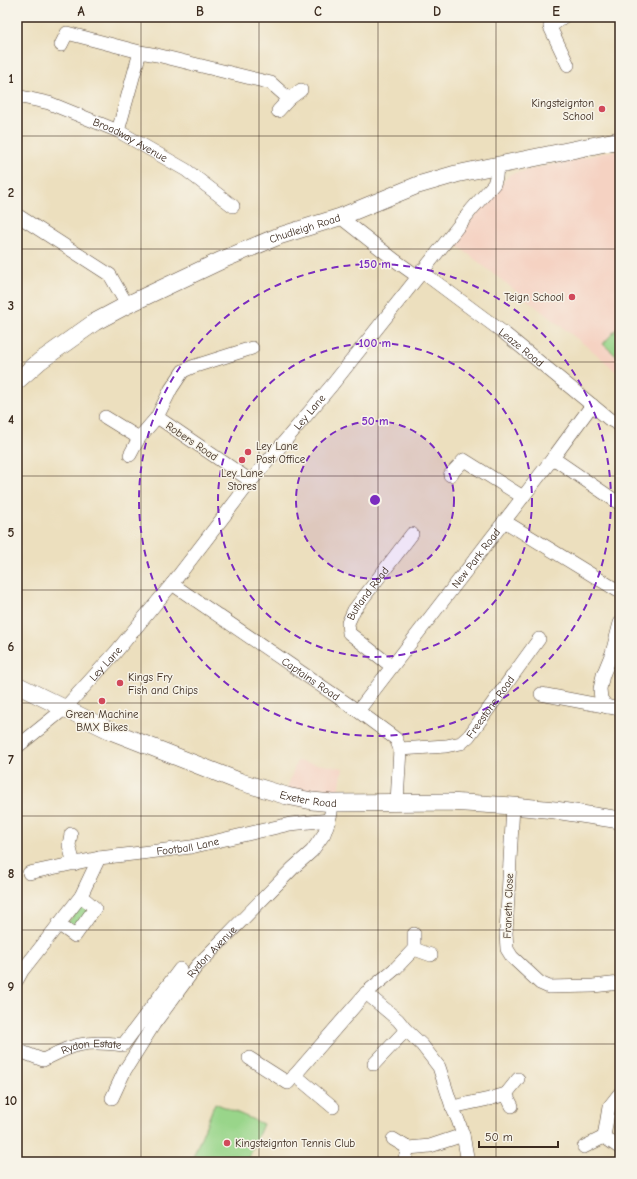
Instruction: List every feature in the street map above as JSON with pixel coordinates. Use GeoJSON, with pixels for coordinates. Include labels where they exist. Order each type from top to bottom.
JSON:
{"type":"FeatureCollection","features":[{"type":"Feature","properties":{"kind":"main road","name":"Chudleigh Road"},"geometry":{"type":"LineString","coordinates":[[17,381],[40,360],[95,322],[127,305],[222,260],[279,236],[340,217],[418,185],[456,174],[620,140]]}},
{"type":"Feature","properties":{"kind":"main road","name":"Exeter Road"},"geometry":{"type":"LineString","coordinates":[[17,685],[64,709],[111,730],[241,782],[287,796],[333,804],[449,802],[513,806],[556,810],[620,820]]}},
{"type":"Feature","properties":{"kind":"street"},"geometry":{"type":"LineString","coordinates":[[563,17],[550,27],[568,65]]}},
{"type":"Feature","properties":{"kind":"street"},"geometry":{"type":"LineString","coordinates":[[61,45],[67,33],[271,83],[288,99]]}},
{"type":"Feature","properties":{"kind":"street"},"geometry":{"type":"LineString","coordinates":[[118,131],[140,52]]}},
{"type":"Feature","properties":{"kind":"street"},"geometry":{"type":"LineString","coordinates":[[278,111],[288,99],[301,90]]}},
{"type":"Feature","properties":{"kind":"street","name":"Broadway Avenue"},"geometry":{"type":"LineString","coordinates":[[17,96],[49,103],[118,131],[186,170],[233,206]]}},
{"type":"Feature","properties":{"kind":"street","name":"Ley Lane"},"geometry":{"type":"LineString","coordinates":[[17,747],[64,709],[114,653],[172,584],[251,481],[332,385],[472,208],[494,184],[497,165]]}},
{"type":"Feature","properties":{"kind":"street"},"geometry":{"type":"LineString","coordinates":[[17,215],[110,275],[127,305]]}},
{"type":"Feature","properties":{"kind":"street","name":"Leaze Road"},"geometry":{"type":"LineString","coordinates":[[340,217],[396,262],[419,274],[504,333],[609,419],[620,425]]}},
{"type":"Feature","properties":{"kind":"street","name":"Robers Road"},"geometry":{"type":"LineString","coordinates":[[251,481],[157,417],[171,389],[184,371],[192,367],[252,348]]}},
{"type":"Feature","properties":{"kind":"street","name":"New Park Road"},"geometry":{"type":"LineString","coordinates":[[358,711],[391,666],[553,458],[592,405]]}},
{"type":"Feature","properties":{"kind":"street"},"geometry":{"type":"LineString","coordinates":[[105,417],[139,438]]}},
{"type":"Feature","properties":{"kind":"street"},"geometry":{"type":"LineString","coordinates":[[130,455],[139,438],[157,417]]}},
{"type":"Feature","properties":{"kind":"street"},"geometry":{"type":"LineString","coordinates":[[553,458],[620,504]]}},
{"type":"Feature","properties":{"kind":"street"},"geometry":{"type":"LineString","coordinates":[[450,475],[464,460],[523,497]]}},
{"type":"Feature","properties":{"kind":"street"},"geometry":{"type":"LineString","coordinates":[[504,521],[620,592]]}},
{"type":"Feature","properties":{"kind":"street","name":"Butland Road"},"geometry":{"type":"LineString","coordinates":[[391,666],[349,633],[348,623],[354,610],[412,534]]}},
{"type":"Feature","properties":{"kind":"street","name":"Captains Road"},"geometry":{"type":"LineString","coordinates":[[172,584],[358,711],[396,739],[400,749]]}},
{"type":"Feature","properties":{"kind":"street"},"geometry":{"type":"LineString","coordinates":[[607,706],[601,699],[600,689],[620,623]]}},
{"type":"Feature","properties":{"kind":"street","name":"Freestone Road"},"geometry":{"type":"LineString","coordinates":[[400,749],[446,746],[461,743],[470,736],[539,639]]}},
{"type":"Feature","properties":{"kind":"street"},"geometry":{"type":"LineString","coordinates":[[541,694],[607,706],[620,710]]}},
{"type":"Feature","properties":{"kind":"street"},"geometry":{"type":"LineString","coordinates":[[397,802],[400,749]]}},
{"type":"Feature","properties":{"kind":"street"},"geometry":{"type":"LineString","coordinates":[[329,820],[333,804]]}},
{"type":"Feature","properties":{"kind":"street","name":"Franeth Close"},"geometry":{"type":"LineString","coordinates":[[513,806],[506,933],[507,949],[512,957],[540,983],[549,987],[593,986],[620,983]]}},
{"type":"Feature","properties":{"kind":"street","name":"Football Lane"},"geometry":{"type":"LineString","coordinates":[[29,873],[99,858],[191,846],[290,824],[329,820]]}},
{"type":"Feature","properties":{"kind":"street","name":"Rydon Avenue"},"geometry":{"type":"LineString","coordinates":[[112,1098],[125,1070],[154,1024],[196,967],[293,868],[312,851],[324,834],[329,820]]}},
{"type":"Feature","properties":{"kind":"street"},"geometry":{"type":"LineString","coordinates":[[71,834],[68,846],[74,864]]}},
{"type":"Feature","properties":{"kind":"street"},"geometry":{"type":"LineString","coordinates":[[17,980],[22,971],[81,896],[99,858]]}},
{"type":"Feature","properties":{"kind":"street"},"geometry":{"type":"LineString","coordinates":[[58,924],[75,936],[96,908],[81,896]]}},
{"type":"Feature","properties":{"kind":"street"},"geometry":{"type":"LineString","coordinates":[[249,1058],[288,1084],[366,993],[396,968],[414,950],[414,934]]}},
{"type":"Feature","properties":{"kind":"street"},"geometry":{"type":"LineString","coordinates":[[414,950],[431,955]]}},
{"type":"Feature","properties":{"kind":"street","name":"Rydon Estate"},"geometry":{"type":"LineString","coordinates":[[17,1050],[43,1060],[70,1048],[84,1044],[123,1045],[180,969]]}},
{"type":"Feature","properties":{"kind":"street"},"geometry":{"type":"LineString","coordinates":[[366,993],[398,1020],[422,1045],[438,1067],[463,1135],[468,1162]]}},
{"type":"Feature","properties":{"kind":"street"},"geometry":{"type":"LineString","coordinates":[[374,1064],[406,1030]]}},
{"type":"Feature","properties":{"kind":"street"},"geometry":{"type":"LineString","coordinates":[[295,1075],[333,1108]]}},
{"type":"Feature","properties":{"kind":"street"},"geometry":{"type":"LineString","coordinates":[[452,1107],[506,1094],[518,1079]]}},
{"type":"Feature","properties":{"kind":"street"},"geometry":{"type":"LineString","coordinates":[[604,1137],[610,1107],[620,1093]]}},
{"type":"Feature","properties":{"kind":"street"},"geometry":{"type":"LineString","coordinates":[[506,1094],[512,1106]]}},
{"type":"Feature","properties":{"kind":"street"},"geometry":{"type":"LineString","coordinates":[[393,1139],[408,1148],[430,1146],[463,1135]]}},
{"type":"Feature","properties":{"kind":"street"},"geometry":{"type":"LineString","coordinates":[[584,1147],[604,1137]]}},
{"type":"Feature","properties":{"kind":"street"},"geometry":{"type":"LineString","coordinates":[[604,1137],[620,1148]]}},
{"type":"Feature","properties":{"kind":"street"},"geometry":{"type":"LineString","coordinates":[[404,1162],[408,1148]]}},
{"type":"Feature","properties":{"kind":"shaded area","name":"Teign School"},"geometry":{"type":"Polygon","coordinates":[[[620,149],[620,375],[594,352],[454,243],[461,232],[510,174],[620,149]]]}},
{"type":"Feature","properties":{"kind":"shaded area"},"geometry":{"type":"Polygon","coordinates":[[[297,761],[343,768],[338,796],[286,791],[297,761]]]}},
{"type":"Feature","properties":{"kind":"green space"},"geometry":{"type":"Polygon","coordinates":[[[620,325],[620,359],[603,344],[620,325]]]}},
{"type":"Feature","properties":{"kind":"green space"},"geometry":{"type":"Polygon","coordinates":[[[82,905],[90,912],[76,929],[68,922],[82,905]]]}},
{"type":"Feature","properties":{"kind":"green space","name":"Kingsteignton Tennis Club"},"geometry":{"type":"Polygon","coordinates":[[[215,1103],[263,1124],[247,1162],[191,1162],[215,1103]]]}},
{"type":"Feature","properties":{"kind":"place","name":"Kingsteignton School"},"geometry":{"type":"Point","coordinates":[602,109]}},
{"type":"Feature","properties":{"kind":"place","name":"Teign School"},"geometry":{"type":"Point","coordinates":[572,297]}},
{"type":"Feature","properties":{"kind":"place","name":"Ley Lane Post Office"},"geometry":{"type":"Point","coordinates":[248,452]}},
{"type":"Feature","properties":{"kind":"place","name":"Ley Lane Stores"},"geometry":{"type":"Point","coordinates":[242,460]}},
{"type":"Feature","properties":{"kind":"place","name":"Kings Fry Fish and Chips"},"geometry":{"type":"Point","coordinates":[120,683]}},
{"type":"Feature","properties":{"kind":"place","name":"Green Machine BMX Bikes"},"geometry":{"type":"Point","coordinates":[102,701]}},
{"type":"Feature","properties":{"kind":"place","name":"Kingsteignton Tennis Club"},"geometry":{"type":"Point","coordinates":[227,1143]}}]}
